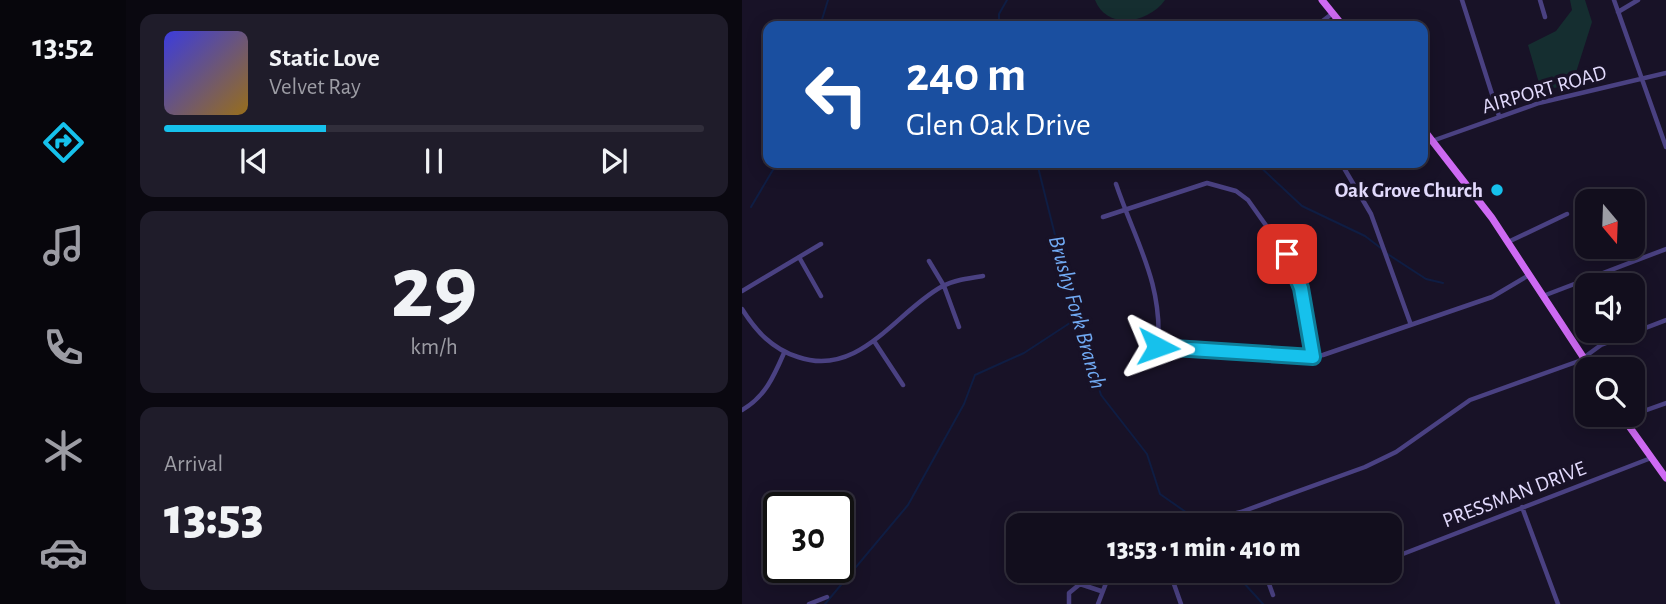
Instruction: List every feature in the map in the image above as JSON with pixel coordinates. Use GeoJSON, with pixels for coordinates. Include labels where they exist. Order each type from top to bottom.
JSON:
{"type":"FeatureCollection","features":[{"type":"Feature","properties":{"kind":"main road"},"geometry":{"type":"LineString","coordinates":[[1322,0],[1339,21]]}},
{"type":"Feature","properties":{"kind":"main road"},"geometry":{"type":"LineString","coordinates":[[1428,135],[1472,189],[1583,357]]}},
{"type":"Feature","properties":{"kind":"main road"},"geometry":{"type":"LineString","coordinates":[[1630,427],[1666,478]]}},
{"type":"Feature","properties":{"kind":"street"},"geometry":{"type":"LineString","coordinates":[[1462,0],[1499,116]]}},
{"type":"Feature","properties":{"kind":"street"},"geometry":{"type":"LineString","coordinates":[[1540,0],[1545,17]]}},
{"type":"Feature","properties":{"kind":"street"},"geometry":{"type":"LineString","coordinates":[[1614,0],[1666,147]]}},
{"type":"Feature","properties":{"kind":"street"},"geometry":{"type":"LineString","coordinates":[[1618,12],[1638,0]]}},
{"type":"Feature","properties":{"kind":"street"},"geometry":{"type":"LineString","coordinates":[[1323,21],[1333,13]]}},
{"type":"Feature","properties":{"kind":"street","name":"AIRPORT ROAD"},"geometry":{"type":"LineString","coordinates":[[1432,141],[1539,103],[1666,73]]}},
{"type":"Feature","properties":{"kind":"street"},"geometry":{"type":"LineString","coordinates":[[1344,168],[1371,214],[1411,325]]}},
{"type":"Feature","properties":{"kind":"street"},"geometry":{"type":"LineString","coordinates":[[1103,217],[1207,183],[1227,186],[1242,195],[1292,262],[1301,288],[1313,357]]}},
{"type":"Feature","properties":{"kind":"street"},"geometry":{"type":"LineString","coordinates":[[1116,184],[1156,289],[1160,320],[1158,347],[1313,357],[1492,297],[1530,275]]}},
{"type":"Feature","properties":{"kind":"street"},"geometry":{"type":"LineString","coordinates":[[1508,242],[1567,214]]}},
{"type":"Feature","properties":{"kind":"street"},"geometry":{"type":"LineString","coordinates":[[742,291],[821,244]]}},
{"type":"Feature","properties":{"kind":"street"},"geometry":{"type":"LineString","coordinates":[[1543,296],[1666,249]]}},
{"type":"Feature","properties":{"kind":"street"},"geometry":{"type":"LineString","coordinates":[[799,257],[821,296]]}},
{"type":"Feature","properties":{"kind":"street"},"geometry":{"type":"LineString","coordinates":[[929,261],[944,286],[958,327]]}},
{"type":"Feature","properties":{"kind":"street"},"geometry":{"type":"LineString","coordinates":[[742,309],[766,340],[784,353],[808,360],[836,360],[854,354],[874,341],[908,310],[944,286],[983,276]]}},
{"type":"Feature","properties":{"kind":"street"},"geometry":{"type":"LineString","coordinates":[[1585,357],[1589,351],[1601,345],[1666,320]]}},
{"type":"Feature","properties":{"kind":"street"},"geometry":{"type":"LineString","coordinates":[[874,341],[903,385]]}},
{"type":"Feature","properties":{"kind":"street"},"geometry":{"type":"LineString","coordinates":[[742,410],[768,387],[784,353]]}},
{"type":"Feature","properties":{"kind":"street"},"geometry":{"type":"LineString","coordinates":[[1237,513],[1381,460],[1470,400],[1575,362]]}},
{"type":"Feature","properties":{"kind":"street"},"geometry":{"type":"LineString","coordinates":[[1645,409],[1666,402]]}},
{"type":"Feature","properties":{"kind":"street","name":"PRESSMAN DRIVE"},"geometry":{"type":"LineString","coordinates":[[1402,554],[1652,458]]}},
{"type":"Feature","properties":{"kind":"street"},"geometry":{"type":"LineString","coordinates":[[1522,507],[1558,604]]}},
{"type":"Feature","properties":{"kind":"street"},"geometry":{"type":"LineString","coordinates":[[1098,604],[1104,583]]}},
{"type":"Feature","properties":{"kind":"street"},"geometry":{"type":"LineString","coordinates":[[1174,583],[1181,604]]}},
{"type":"Feature","properties":{"kind":"street"},"geometry":{"type":"LineString","coordinates":[[1269,583],[1273,595]]}},
{"type":"Feature","properties":{"kind":"street"},"geometry":{"type":"LineString","coordinates":[[1069,604],[1069,593],[1080,584],[1101,590]]}},
{"type":"Feature","properties":{"kind":"street"},"geometry":{"type":"LineString","coordinates":[[809,604],[827,597]]}},
{"type":"Feature","properties":{"kind":"green space"},"geometry":{"type":"Polygon","coordinates":[[[1095,0],[1165,0],[1149,14],[1118,20],[1101,10],[1095,0]]]}},
{"type":"Feature","properties":{"kind":"green space"},"geometry":{"type":"Polygon","coordinates":[[[1570,0],[1585,0],[1592,22],[1572,85],[1541,90],[1528,45],[1556,31],[1572,10],[1570,0]]]}},
{"type":"Feature","properties":{"kind":"waterway"},"geometry":{"type":"LineString","coordinates":[[822,21],[828,0]]}},
{"type":"Feature","properties":{"kind":"waterway","name":"Brushy Fork Branch"},"geometry":{"type":"LineString","coordinates":[[999,21],[999,14],[1007,0]]}},
{"type":"Feature","properties":{"kind":"waterway"},"geometry":{"type":"LineString","coordinates":[[751,207],[774,168]]}},
{"type":"Feature","properties":{"kind":"waterway","name":"Brushy Fork Branch"},"geometry":{"type":"LineString","coordinates":[[1038,168],[1072,303],[1101,395],[1147,454],[1160,494],[1187,513]]}},
{"type":"Feature","properties":{"kind":"waterway"},"geometry":{"type":"LineString","coordinates":[[1261,168],[1302,206],[1365,236],[1382,249]]}},
{"type":"Feature","properties":{"kind":"waterway"},"geometry":{"type":"LineString","coordinates":[[1386,253],[1426,279],[1443,283]]}},
{"type":"Feature","properties":{"kind":"waterway"},"geometry":{"type":"LineString","coordinates":[[825,604],[908,505],[964,404],[975,375],[1024,353],[1076,319]]}},
{"type":"Feature","properties":{"kind":"waterway","name":"Brushy Fork Branch"},"geometry":{"type":"LineString","coordinates":[[1244,583],[1263,604]]}},
{"type":"Feature","properties":{"kind":"place","name":"Oak Grove Church"},"geometry":{"type":"Point","coordinates":[1497,190]}},
{"type":"Feature","properties":{"kind":"route"},"geometry":{"type":"LineString","coordinates":[[1158,347],[1313,357],[1301,288],[1287,254]]}}]}
